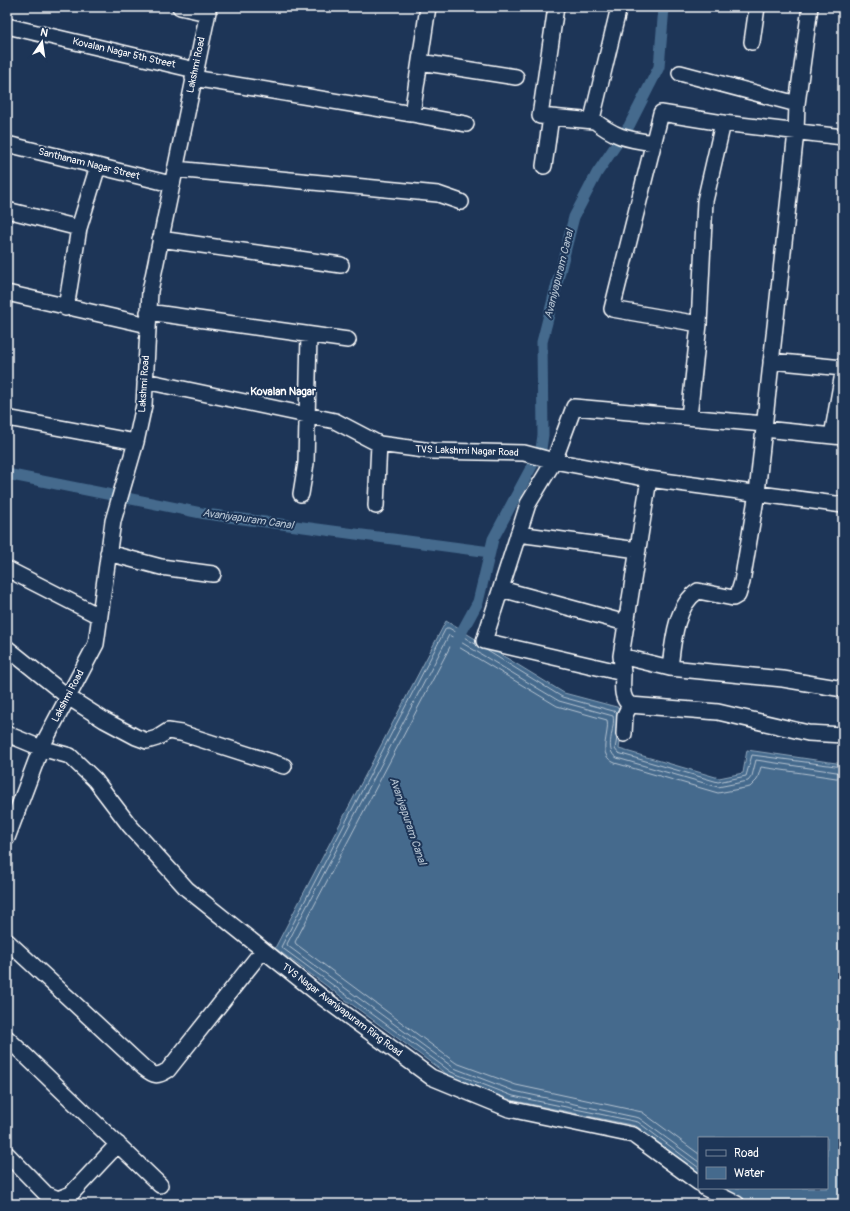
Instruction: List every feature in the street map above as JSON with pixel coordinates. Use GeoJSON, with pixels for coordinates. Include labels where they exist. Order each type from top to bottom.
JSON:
{"type":"FeatureCollection","features":[{"type":"Feature","properties":{"kind":"street"},"geometry":{"type":"LineString","coordinates":[[180,7],[208,10]]}},
{"type":"Feature","properties":{"kind":"street"},"geometry":{"type":"LineString","coordinates":[[412,114],[428,7]]}},
{"type":"Feature","properties":{"kind":"street"},"geometry":{"type":"LineString","coordinates":[[556,7],[540,116],[594,121],[612,134],[627,140],[654,143]]}},
{"type":"Feature","properties":{"kind":"street"},"geometry":{"type":"LineString","coordinates":[[594,121],[592,119],[619,7]]}},
{"type":"Feature","properties":{"kind":"street"},"geometry":{"type":"LineString","coordinates":[[752,42],[757,7]]}},
{"type":"Feature","properties":{"kind":"street"},"geometry":{"type":"LineString","coordinates":[[670,668],[675,634],[681,615],[690,596],[698,591],[733,598],[738,594],[742,582],[757,494],[796,132],[796,104],[810,7]]}},
{"type":"Feature","properties":{"kind":"street","name":"Lakshmi Road"},"geometry":{"type":"LineString","coordinates":[[7,836],[41,748],[96,644],[113,521],[136,442],[144,405],[150,291],[208,10]]}},
{"type":"Feature","properties":{"kind":"street","name":"Kovalan Nagar 5th Street"},"geometry":{"type":"LineString","coordinates":[[7,26],[194,74],[466,124]]}},
{"type":"Feature","properties":{"kind":"street"},"geometry":{"type":"LineString","coordinates":[[420,62],[516,77]]}},
{"type":"Feature","properties":{"kind":"street"},"geometry":{"type":"LineString","coordinates":[[680,73],[796,104]]}},
{"type":"Feature","properties":{"kind":"street"},"geometry":{"type":"LineString","coordinates":[[699,324],[612,309],[661,113],[723,123],[843,137]]}},
{"type":"Feature","properties":{"kind":"street"},"geometry":{"type":"LineString","coordinates":[[544,166],[551,117]]}},
{"type":"Feature","properties":{"kind":"street"},"geometry":{"type":"LineString","coordinates":[[690,417],[699,324],[705,201],[723,123]]}},
{"type":"Feature","properties":{"kind":"street","name":"Santhanam Nagar Street"},"geometry":{"type":"LineString","coordinates":[[7,144],[171,184]]}},
{"type":"Feature","properties":{"kind":"street"},"geometry":{"type":"LineString","coordinates":[[66,308],[79,228],[98,166]]}},
{"type":"Feature","properties":{"kind":"street"},"geometry":{"type":"LineString","coordinates":[[175,170],[438,194],[462,202]]}},
{"type":"Feature","properties":{"kind":"street"},"geometry":{"type":"LineString","coordinates":[[7,210],[79,228]]}},
{"type":"Feature","properties":{"kind":"street"},"geometry":{"type":"LineString","coordinates":[[160,239],[341,265]]}},
{"type":"Feature","properties":{"kind":"street"},"geometry":{"type":"LineString","coordinates":[[7,293],[66,308],[348,340]]}},
{"type":"Feature","properties":{"kind":"street"},"geometry":{"type":"LineString","coordinates":[[301,494],[306,463],[309,335]]}},
{"type":"Feature","properties":{"kind":"street"},"geometry":{"type":"LineString","coordinates":[[771,361],[843,368]]}},
{"type":"Feature","properties":{"kind":"street"},"geometry":{"type":"LineString","coordinates":[[623,673],[484,641],[528,504],[554,462],[574,407],[690,417],[838,436],[843,373]]}},
{"type":"Feature","properties":{"kind":"street","name":"TVS Lakshmi Nagar Road"},"geometry":{"type":"LineString","coordinates":[[145,381],[335,421],[379,444],[432,451],[524,453],[554,462],[649,479],[843,505]]}},
{"type":"Feature","properties":{"kind":"street"},"geometry":{"type":"LineString","coordinates":[[7,418],[136,442]]}},
{"type":"Feature","properties":{"kind":"street"},"geometry":{"type":"LineString","coordinates":[[376,506],[379,444]]}},
{"type":"Feature","properties":{"kind":"street"},"geometry":{"type":"LineString","coordinates":[[649,479],[621,656],[623,696],[625,701],[630,705],[718,712],[808,733],[843,735]]}},
{"type":"Feature","properties":{"kind":"street"},"geometry":{"type":"LineString","coordinates":[[518,534],[638,550]]}},
{"type":"Feature","properties":{"kind":"street"},"geometry":{"type":"LineString","coordinates":[[108,553],[161,568],[213,574]]}},
{"type":"Feature","properties":{"kind":"street"},"geometry":{"type":"LineString","coordinates":[[7,569],[100,616]]}},
{"type":"Feature","properties":{"kind":"street"},"geometry":{"type":"LineString","coordinates":[[500,589],[626,623]]}},
{"type":"Feature","properties":{"kind":"street"},"geometry":{"type":"LineString","coordinates":[[7,648],[68,698],[104,720],[146,741],[157,738],[168,731],[181,733],[284,766]]}},
{"type":"Feature","properties":{"kind":"street"},"geometry":{"type":"LineString","coordinates":[[621,656],[670,668],[783,679],[843,689]]}},
{"type":"Feature","properties":{"kind":"street"},"geometry":{"type":"LineString","coordinates":[[624,734],[625,714],[630,705]]}},
{"type":"Feature","properties":{"kind":"street","name":"TVS Nagar Avaniyapuram Ring Road"},"geometry":{"type":"LineString","coordinates":[[7,734],[41,748],[70,756],[95,780],[130,826],[186,889],[322,997],[431,1077],[509,1109],[633,1135],[698,1182]]}},
{"type":"Feature","properties":{"kind":"street"},"geometry":{"type":"LineString","coordinates":[[7,941],[144,1068],[153,1075],[159,1076],[168,1070],[263,950]]}},
{"type":"Feature","properties":{"kind":"street"},"geometry":{"type":"LineString","coordinates":[[7,1038],[160,1185]]}},
{"type":"Feature","properties":{"kind":"street"},"geometry":{"type":"LineString","coordinates":[[7,1154],[46,1194],[58,1199],[71,1194],[118,1144]]}},
{"type":"Feature","properties":{"kind":"street"},"geometry":{"type":"LineString","coordinates":[[708,1189],[737,1204]]}},
{"type":"Feature","properties":{"kind":"water"},"geometry":{"type":"Polygon","coordinates":[[[446,621],[564,693],[624,709],[619,749],[719,778],[743,773],[747,750],[843,764],[843,1204],[752,1204],[721,1189],[828,1189],[828,1137],[698,1137],[698,1172],[636,1126],[511,1100],[449,1076],[275,948],[446,621]]]}},
{"type":"Feature","properties":{"kind":"waterway","name":"Avaniyapuram Canal"},"geometry":{"type":"LineString","coordinates":[[7,474],[206,514],[490,552],[493,539],[541,449],[543,435],[542,342],[574,217],[597,173],[629,126],[659,67],[664,7]]}},
{"type":"Feature","properties":{"kind":"waterway","name":"Avaniyapuram Canal"},"geometry":{"type":"LineString","coordinates":[[455,644],[478,602],[490,552]]}},
{"type":"Feature","properties":{"kind":"district","name":"Kovalan Nagar"},"geometry":{"type":"Point","coordinates":[283,391]}}]}
